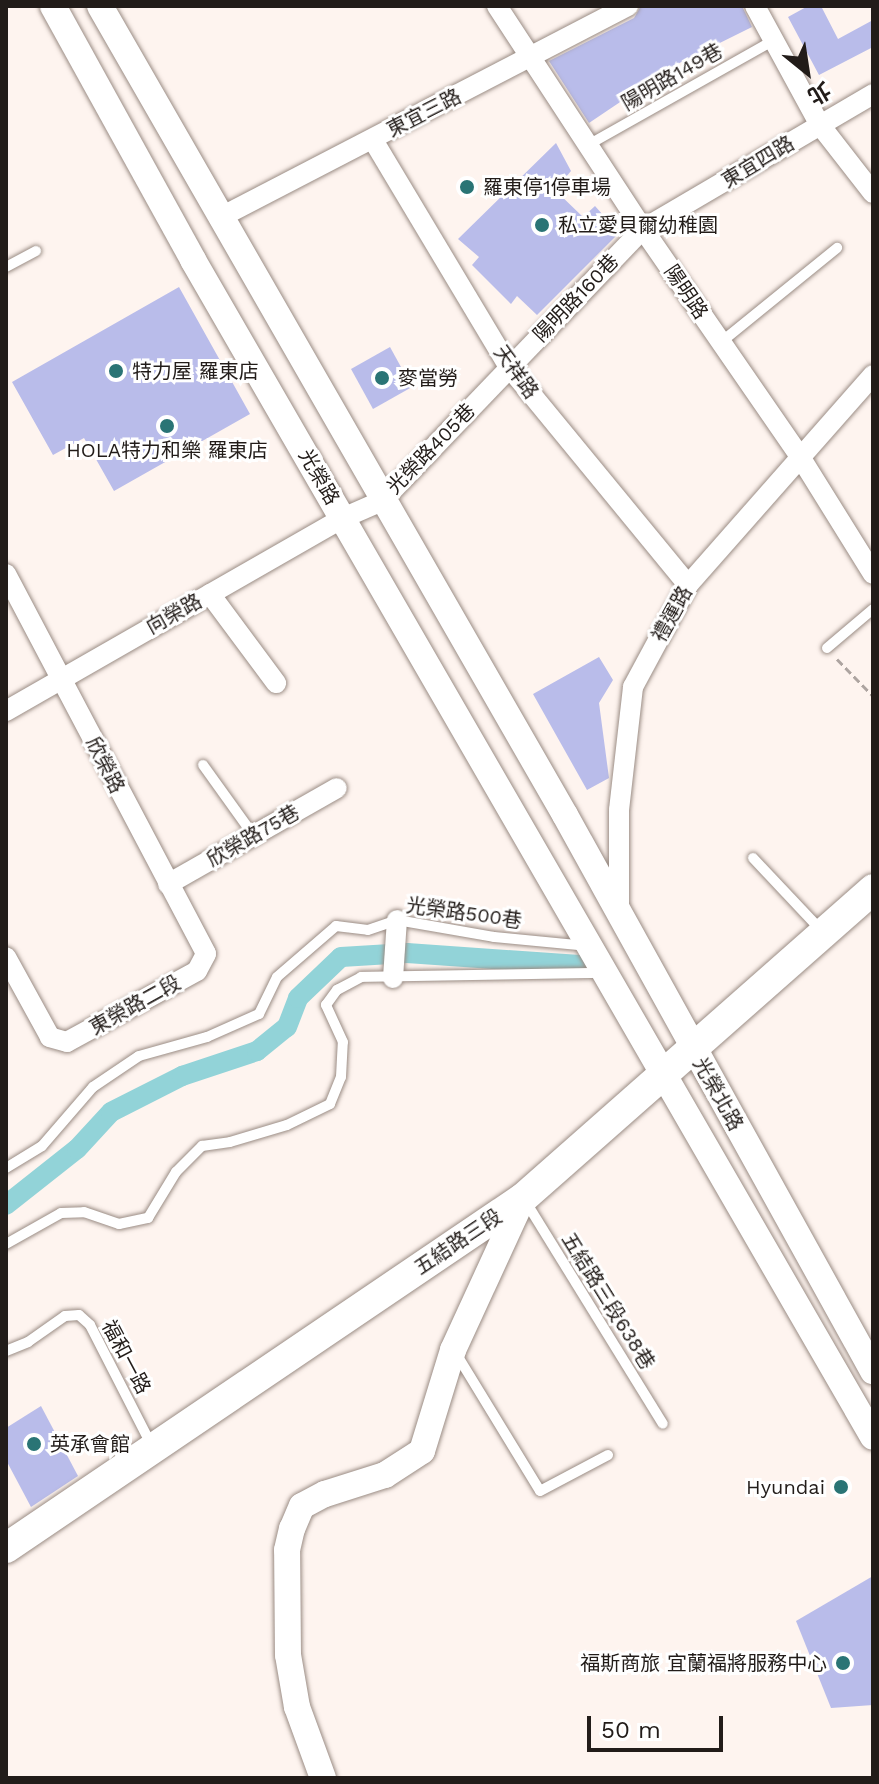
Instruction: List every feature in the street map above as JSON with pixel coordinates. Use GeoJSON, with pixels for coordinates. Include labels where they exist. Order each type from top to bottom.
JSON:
{"type":"FeatureCollection","features":[{"type":"Feature","properties":{"kind":"main road","name":"五結路三段"},"geometry":{"type":"LineString","coordinates":[[6,1548],[523,1198],[873,889]]}},
{"type":"Feature","properties":{"kind":"street","name":"光榮路"},"geometry":{"type":"LineString","coordinates":[[53,6],[193,260],[589,946]]}},
{"type":"Feature","properties":{"kind":"street"},"geometry":{"type":"LineString","coordinates":[[100,6],[382,501]]}},
{"type":"Feature","properties":{"kind":"street","name":"陽明路"},"geometry":{"type":"LineString","coordinates":[[497,6],[643,229],[799,455],[873,574]]}},
{"type":"Feature","properties":{"kind":"street","name":"東宜三路"},"geometry":{"type":"LineString","coordinates":[[219,218],[628,6]]}},
{"type":"Feature","properties":{"kind":"street"},"geometry":{"type":"LineString","coordinates":[[755,6],[820,125],[873,193]]}},
{"type":"Feature","properties":{"kind":"street","name":"東宜四路"},"geometry":{"type":"LineString","coordinates":[[643,229],[873,94]]}},
{"type":"Feature","properties":{"kind":"street","name":"天祥路"},"geometry":{"type":"LineString","coordinates":[[373,140],[509,367],[688,585]]}},
{"type":"Feature","properties":{"kind":"street","name":"陽明路160巷"},"geometry":{"type":"LineString","coordinates":[[509,367],[643,229]]}},
{"type":"Feature","properties":{"kind":"street","name":"光榮路405巷"},"geometry":{"type":"LineString","coordinates":[[343,518],[382,501],[509,367]]}},
{"type":"Feature","properties":{"kind":"street","name":"禮運路"},"geometry":{"type":"LineString","coordinates":[[619,917],[619,810],[633,687],[688,585],[799,455],[873,375]]}},
{"type":"Feature","properties":{"kind":"street","name":"光榮北路"},"geometry":{"type":"LineString","coordinates":[[382,501],[565,815],[873,1371]]}},
{"type":"Feature","properties":{"kind":"street","name":"向榮路"},"geometry":{"type":"LineString","coordinates":[[6,711],[343,518]]}},
{"type":"Feature","properties":{"kind":"street","name":"欣榮路"},"geometry":{"type":"LineString","coordinates":[[6,574],[206,954]]}},
{"type":"Feature","properties":{"kind":"street"},"geometry":{"type":"LineString","coordinates":[[210,594],[276,683]]}},
{"type":"Feature","properties":{"kind":"street","name":"欣榮路75巷"},"geometry":{"type":"LineString","coordinates":[[168,884],[337,788]]}},
{"type":"Feature","properties":{"kind":"street"},"geometry":{"type":"LineString","coordinates":[[393,978],[397,920]]}},
{"type":"Feature","properties":{"kind":"street","name":"光榮北路"},"geometry":{"type":"LineString","coordinates":[[589,946],[666,1074],[873,1437]]}},
{"type":"Feature","properties":{"kind":"street","name":"東榮路二段"},"geometry":{"type":"LineString","coordinates":[[6,957],[50,1037],[67,1042],[197,971],[206,954]]}},
{"type":"Feature","properties":{"kind":"street"},"geometry":{"type":"LineString","coordinates":[[323,1778],[297,1707],[288,1655],[287,1550],[292,1529],[302,1506],[325,1494],[385,1475],[422,1451],[453,1350],[523,1198]]}},
{"type":"Feature","properties":{"kind":"lane","name":"陽明路149巷"},"geometry":{"type":"LineString","coordinates":[[588,145],[774,40]]}},
{"type":"Feature","properties":{"kind":"lane"},"geometry":{"type":"LineString","coordinates":[[720,343],[837,248]]}},
{"type":"Feature","properties":{"kind":"lane"},"geometry":{"type":"LineString","coordinates":[[6,267],[36,251]]}},
{"type":"Feature","properties":{"kind":"lane"},"geometry":{"type":"LineString","coordinates":[[827,648],[873,609]]}},
{"type":"Feature","properties":{"kind":"lane"},"geometry":{"type":"LineString","coordinates":[[203,765],[254,836]]}},
{"type":"Feature","properties":{"kind":"lane"},"geometry":{"type":"LineString","coordinates":[[753,858],[823,932]]}},
{"type":"Feature","properties":{"kind":"lane","name":"光榮路500巷"},"geometry":{"type":"LineString","coordinates":[[6,1168],[42,1146],[93,1087],[139,1056],[207,1037],[259,1014],[277,977],[336,926],[368,930],[397,920],[494,937],[589,946]]}},
{"type":"Feature","properties":{"kind":"lane"},"geometry":{"type":"LineString","coordinates":[[6,1244],[61,1213],[84,1212],[119,1224],[148,1218],[176,1172],[202,1146],[230,1142],[287,1125],[330,1104],[341,1077],[343,1042],[326,1005],[337,990],[361,977],[605,973]]}},
{"type":"Feature","properties":{"kind":"lane","name":"五結路三段638巷"},"geometry":{"type":"LineString","coordinates":[[523,1198],[663,1424]]}},
{"type":"Feature","properties":{"kind":"lane","name":"福和一路"},"geometry":{"type":"LineString","coordinates":[[6,1351],[28,1342],[65,1316],[79,1315],[90,1325],[154,1449]]}},
{"type":"Feature","properties":{"kind":"lane"},"geometry":{"type":"LineString","coordinates":[[453,1350],[540,1491],[608,1455]]}},
{"type":"Feature","properties":{"kind":"path"},"geometry":{"type":"LineString","coordinates":[[827,648],[873,696]]}},
{"type":"Feature","properties":{"kind":"building"},"geometry":{"type":"Polygon","coordinates":[[[641,6],[742,6],[752,27],[635,85],[638,90],[589,123],[549,61],[634,18],[641,6]]]}},
{"type":"Feature","properties":{"kind":"building"},"geometry":{"type":"Polygon","coordinates":[[[808,6],[821,6],[838,39],[873,20],[873,47],[819,75],[788,17],[808,6]]]}},
{"type":"Feature","properties":{"kind":"building","name":"私立愛貝爾幼稚園"},"geometry":{"type":"Polygon","coordinates":[[[556,143],[571,171],[555,190],[583,217],[595,206],[619,233],[537,315],[517,296],[511,304],[472,265],[479,257],[458,239],[556,143]]]}},
{"type":"Feature","properties":{"kind":"building","name":"特力屋 羅東店"},"geometry":{"type":"Polygon","coordinates":[[[179,287],[250,414],[114,491],[84,438],[53,455],[12,382],[179,287]]]}},
{"type":"Feature","properties":{"kind":"building","name":"麥當勞"},"geometry":{"type":"Polygon","coordinates":[[[390,347],[412,387],[373,409],[351,369],[390,347]]]}},
{"type":"Feature","properties":{"kind":"building"},"geometry":{"type":"Polygon","coordinates":[[[599,657],[613,680],[599,703],[609,778],[587,790],[533,694],[599,657]]]}},
{"type":"Feature","properties":{"kind":"building","name":"英承會館"},"geometry":{"type":"Polygon","coordinates":[[[41,1406],[78,1476],[31,1507],[6,1460],[6,1428],[41,1406]]]}},
{"type":"Feature","properties":{"kind":"building","name":"福斯商旅 宜蘭福將服務中心"},"geometry":{"type":"Polygon","coordinates":[[[873,1576],[873,1705],[831,1708],[796,1621],[873,1576]]]}},
{"type":"Feature","properties":{"kind":"waterway"},"geometry":{"type":"LineString","coordinates":[[6,1205],[77,1149],[111,1112],[182,1076],[257,1051],[287,1027],[298,998],[341,957],[407,953],[580,965]]}},
{"type":"Feature","properties":{"kind":"place","name":"羅東停1停車場"},"geometry":{"type":"Point","coordinates":[467,187]}},
{"type":"Feature","properties":{"kind":"place","name":"私立愛貝爾幼稚園"},"geometry":{"type":"Point","coordinates":[542,225]}},
{"type":"Feature","properties":{"kind":"place","name":"特力屋 羅東店"},"geometry":{"type":"Point","coordinates":[116,371]}},
{"type":"Feature","properties":{"kind":"place","name":"麥當勞"},"geometry":{"type":"Point","coordinates":[382,378]}},
{"type":"Feature","properties":{"kind":"place","name":"HOLA特力和樂 羅東店"},"geometry":{"type":"Point","coordinates":[167,426]}},
{"type":"Feature","properties":{"kind":"place","name":"英承會館"},"geometry":{"type":"Point","coordinates":[34,1444]}},
{"type":"Feature","properties":{"kind":"place","name":"Hyundai"},"geometry":{"type":"Point","coordinates":[841,1487]}},
{"type":"Feature","properties":{"kind":"place","name":"福斯商旅 宜蘭福將服務中心"},"geometry":{"type":"Point","coordinates":[843,1663]}}]}
